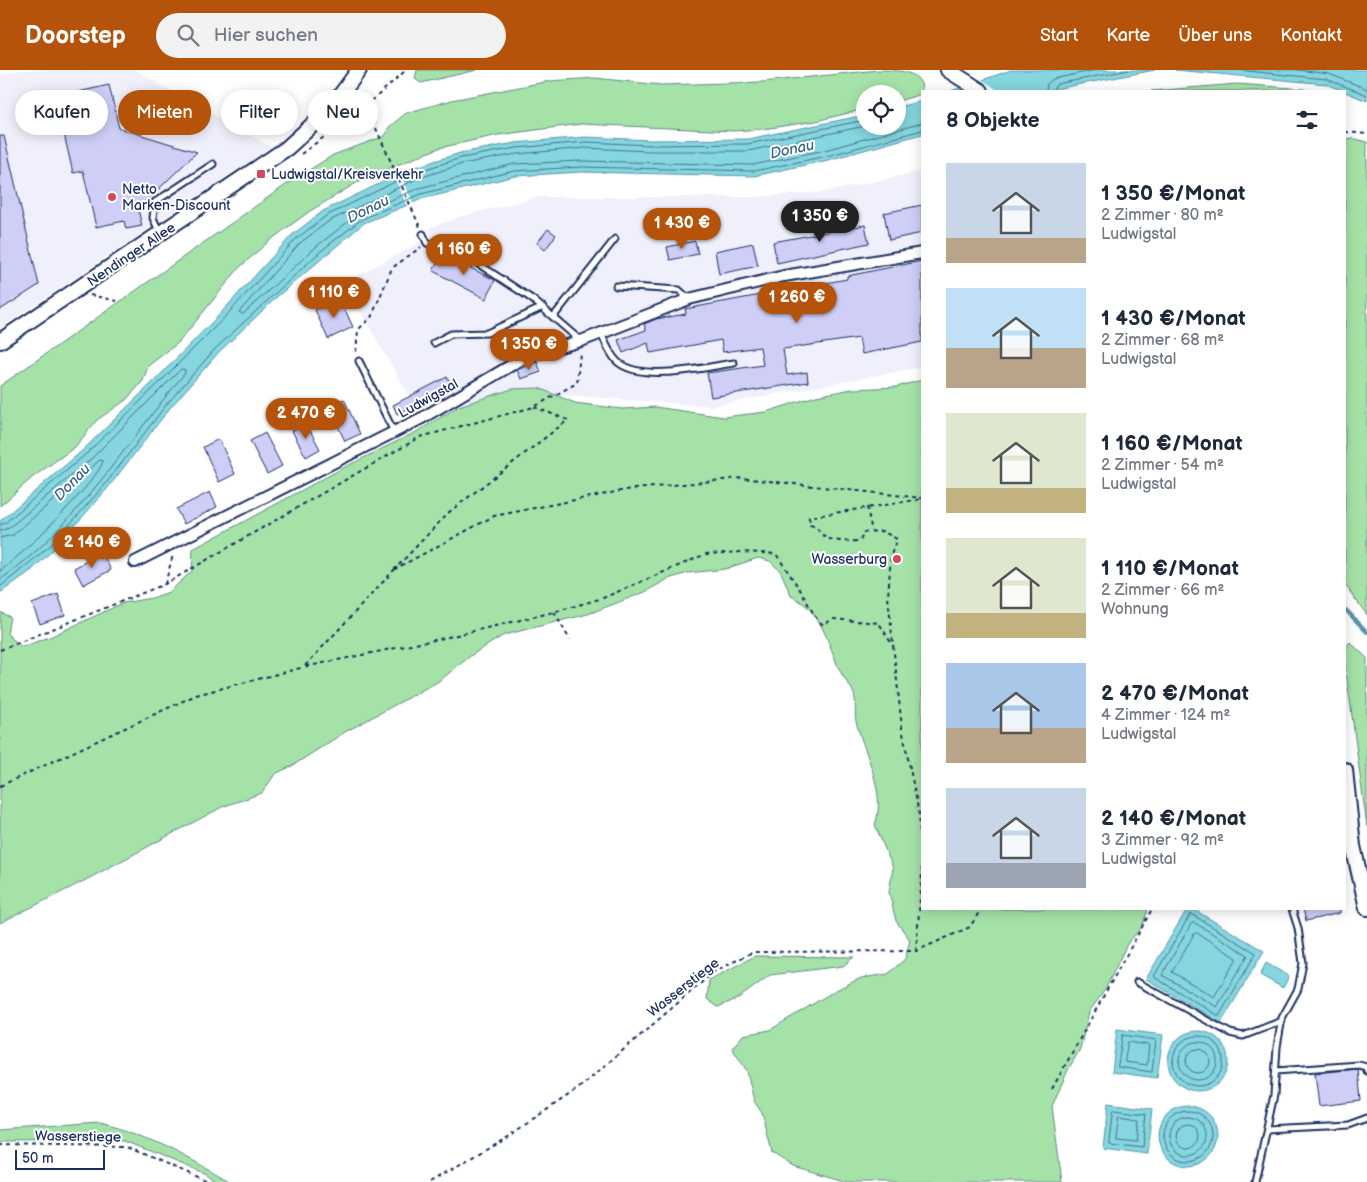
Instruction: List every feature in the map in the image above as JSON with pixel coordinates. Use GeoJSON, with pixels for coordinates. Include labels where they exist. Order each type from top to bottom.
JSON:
{"type":"FeatureCollection","features":[{"type":"Feature","properties":{"kind":"street","name":"Nendinger Allee"},"geometry":{"type":"LineString","coordinates":[[348,84],[351,70]]}},
{"type":"Feature","properties":{"kind":"street","name":"Nendinger Allee"},"geometry":{"type":"LineString","coordinates":[[0,341],[287,148],[331,108],[359,70]]}},
{"type":"Feature","properties":{"kind":"street"},"geometry":{"type":"LineString","coordinates":[[948,70],[979,90]]}},
{"type":"Feature","properties":{"kind":"street","name":"Ludwigstal"},"geometry":{"type":"LineString","coordinates":[[135,562],[422,418],[527,356],[601,334],[689,299],[784,276],[921,253]]}},
{"type":"Feature","properties":{"kind":"street"},"geometry":{"type":"LineString","coordinates":[[1346,787],[1349,839],[1367,908]]}},
{"type":"Feature","properties":{"kind":"lane"},"geometry":{"type":"LineString","coordinates":[[160,234],[153,218],[155,202],[213,164]]}},
{"type":"Feature","properties":{"kind":"lane"},"geometry":{"type":"LineString","coordinates":[[423,234],[427,243],[477,263],[543,307],[581,341]]}},
{"type":"Feature","properties":{"kind":"lane"},"geometry":{"type":"LineString","coordinates":[[554,316],[615,239]]}},
{"type":"Feature","properties":{"kind":"lane"},"geometry":{"type":"LineString","coordinates":[[616,286],[679,290],[689,299]]}},
{"type":"Feature","properties":{"kind":"lane"},"geometry":{"type":"LineString","coordinates":[[434,343],[451,334],[487,333],[543,307]]}},
{"type":"Feature","properties":{"kind":"lane"},"geometry":{"type":"LineString","coordinates":[[601,334],[619,363],[635,370],[650,372],[734,363]]}},
{"type":"Feature","properties":{"kind":"lane"},"geometry":{"type":"LineString","coordinates":[[359,361],[394,432]]}},
{"type":"Feature","properties":{"kind":"lane"},"geometry":{"type":"LineString","coordinates":[[1255,1182],[1274,1095],[1276,1047],[1282,1021],[1298,989],[1303,963],[1298,928],[1292,910]]}},
{"type":"Feature","properties":{"kind":"lane"},"geometry":{"type":"LineString","coordinates":[[1137,982],[1230,1033],[1243,1036],[1282,1021]]}},
{"type":"Feature","properties":{"kind":"lane"},"geometry":{"type":"LineString","coordinates":[[1276,1071],[1359,1065],[1366,1067],[1367,1071]]}},
{"type":"Feature","properties":{"kind":"lane"},"geometry":{"type":"LineString","coordinates":[[1267,1129],[1348,1125],[1367,1118]]}},
{"type":"Feature","properties":{"kind":"path"},"geometry":{"type":"LineString","coordinates":[[404,71],[366,106],[423,234]]}},
{"type":"Feature","properties":{"kind":"path"},"geometry":{"type":"LineString","coordinates":[[1346,132],[1367,134]]}},
{"type":"Feature","properties":{"kind":"path"},"geometry":{"type":"LineString","coordinates":[[359,361],[356,352],[358,330],[372,316],[392,268],[427,243]]}},
{"type":"Feature","properties":{"kind":"path"},"geometry":{"type":"LineString","coordinates":[[81,288],[88,295],[117,301]]}},
{"type":"Feature","properties":{"kind":"path"},"geometry":{"type":"LineString","coordinates":[[0,650],[166,584],[420,437],[534,407],[578,383],[581,341]]}},
{"type":"Feature","properties":{"kind":"path"},"geometry":{"type":"LineString","coordinates":[[304,667],[448,513],[568,420],[534,407]]}},
{"type":"Feature","properties":{"kind":"path"},"geometry":{"type":"LineString","coordinates":[[395,569],[494,516],[626,490],[741,478],[921,498]]}},
{"type":"Feature","properties":{"kind":"path"},"geometry":{"type":"LineString","coordinates":[[921,498],[808,517],[810,525],[818,527],[823,536],[832,540],[860,541],[864,532],[882,531],[897,539],[891,555],[888,597],[902,728],[919,814],[921,854]]}},
{"type":"Feature","properties":{"kind":"path"},"geometry":{"type":"LineString","coordinates":[[867,507],[872,532]]}},
{"type":"Feature","properties":{"kind":"path"},"geometry":{"type":"LineString","coordinates":[[166,584],[177,542]]}},
{"type":"Feature","properties":{"kind":"path"},"geometry":{"type":"LineString","coordinates":[[0,786],[196,695],[304,667],[444,638],[554,612],[603,598],[706,554],[743,552],[776,554],[800,588],[816,618],[823,626],[833,618],[879,623],[893,646]]}},
{"type":"Feature","properties":{"kind":"path"},"geometry":{"type":"LineString","coordinates":[[554,612],[570,640]]}},
{"type":"Feature","properties":{"kind":"path"},"geometry":{"type":"LineString","coordinates":[[916,951],[921,887]]}},
{"type":"Feature","properties":{"kind":"path","name":"Wasserstiege"},"geometry":{"type":"LineString","coordinates":[[430,1182],[508,1136],[579,1088],[715,971],[734,961],[754,952],[916,951],[970,927],[980,910]]}},
{"type":"Feature","properties":{"kind":"path"},"geometry":{"type":"LineString","coordinates":[[1052,1089],[1151,910]]}},
{"type":"Feature","properties":{"kind":"path","name":"Wasserstiege"},"geometry":{"type":"LineString","coordinates":[[0,1145],[127,1147],[209,1182]]}},
{"type":"Feature","properties":{"kind":"shaded area"},"geometry":{"type":"Polygon","coordinates":[[[20,70],[135,70],[170,90],[118,90],[118,135],[211,135],[211,113],[221,119],[221,135],[250,135],[271,147],[0,328],[0,75],[20,70]]]}},
{"type":"Feature","properties":{"kind":"shaded area"},"geometry":{"type":"Polygon","coordinates":[[[921,171],[921,367],[713,406],[560,395],[422,418],[344,283],[431,236],[428,229],[462,216],[539,197],[752,197],[826,192],[921,171]]]}},
{"type":"Feature","properties":{"kind":"green space"},"geometry":{"type":"Polygon","coordinates":[[[417,70],[477,70],[421,83],[415,79],[417,70]]]}},
{"type":"Feature","properties":{"kind":"green space"},"geometry":{"type":"Polygon","coordinates":[[[893,70],[914,76],[919,80],[922,90],[921,94],[906,99],[906,85],[856,85],[856,111],[816,121],[763,129],[733,131],[581,124],[498,135],[439,148],[363,179],[310,211],[269,241],[239,268],[179,342],[148,366],[143,381],[126,400],[97,420],[75,447],[33,477],[0,506],[0,386],[290,182],[333,155],[385,136],[389,127],[406,113],[452,100],[550,81],[595,78],[661,85],[762,82],[893,70]]]}},
{"type":"Feature","properties":{"kind":"green space"},"geometry":{"type":"Polygon","coordinates":[[[1237,84],[1306,90],[1163,90],[1237,84]]]}},
{"type":"Feature","properties":{"kind":"green space"},"geometry":{"type":"Polygon","coordinates":[[[1352,138],[1367,142],[1367,615],[1346,586],[1346,139],[1352,138]]]}},
{"type":"Feature","properties":{"kind":"green space"},"geometry":{"type":"Polygon","coordinates":[[[921,380],[921,910],[1148,910],[1142,927],[1127,944],[1105,990],[1089,1012],[1080,1049],[1068,1070],[1052,1106],[1062,1182],[847,1182],[793,1166],[772,1153],[762,1113],[754,1101],[747,1071],[732,1048],[743,1035],[770,1030],[836,990],[861,978],[888,974],[905,959],[910,940],[896,921],[889,892],[893,868],[875,825],[878,812],[876,786],[856,721],[854,694],[840,671],[817,618],[801,602],[791,596],[781,572],[770,561],[758,558],[725,569],[688,573],[668,579],[645,592],[588,614],[504,635],[473,654],[439,681],[345,732],[292,766],[275,774],[262,793],[222,807],[82,882],[0,923],[0,612],[10,617],[7,634],[22,647],[52,636],[123,603],[152,598],[169,592],[192,571],[193,549],[341,469],[418,431],[459,406],[512,389],[539,388],[575,403],[622,409],[655,407],[724,417],[766,412],[816,396],[852,389],[896,387],[921,380]]]}},
{"type":"Feature","properties":{"kind":"green space"},"geometry":{"type":"Polygon","coordinates":[[[1350,642],[1367,658],[1367,827],[1346,671],[1346,647],[1350,642]]]}},
{"type":"Feature","properties":{"kind":"green space"},"geometry":{"type":"Polygon","coordinates":[[[755,956],[854,957],[843,966],[770,975],[739,998],[718,1007],[707,999],[709,980],[755,956]]]}},
{"type":"Feature","properties":{"kind":"green space"},"geometry":{"type":"Polygon","coordinates":[[[100,1123],[151,1140],[231,1182],[217,1182],[206,1174],[125,1141],[0,1142],[0,1130],[100,1123]]]}},
{"type":"Feature","properties":{"kind":"water"},"geometry":{"type":"Polygon","coordinates":[[[1011,70],[1155,70],[1050,90],[954,90],[1011,70]]]}},
{"type":"Feature","properties":{"kind":"water"},"geometry":{"type":"Polygon","coordinates":[[[1175,70],[1367,70],[1367,101],[1346,92],[1346,90],[1340,90],[1326,84],[1175,70]]]}},
{"type":"Feature","properties":{"kind":"water","name":"Donau"},"geometry":{"type":"Polygon","coordinates":[[[921,101],[921,134],[828,160],[754,176],[581,172],[515,176],[422,199],[364,223],[279,295],[219,352],[170,408],[107,489],[55,548],[32,570],[0,593],[0,521],[83,450],[219,315],[292,235],[323,211],[412,168],[460,153],[515,143],[585,137],[650,140],[748,139],[856,117],[856,135],[906,135],[906,105],[921,101]]]}},
{"type":"Feature","properties":{"kind":"water"},"geometry":{"type":"Polygon","coordinates":[[[1186,910],[1195,910],[1264,951],[1221,1023],[1146,979],[1186,910]]]}},
{"type":"Feature","properties":{"kind":"water"},"geometry":{"type":"Polygon","coordinates":[[[1266,963],[1289,976],[1283,988],[1260,975],[1266,963]]]}},
{"type":"Feature","properties":{"kind":"water"},"geometry":{"type":"Polygon","coordinates":[[[1117,1029],[1163,1035],[1157,1078],[1112,1072],[1117,1029]]]}},
{"type":"Feature","properties":{"kind":"water"},"geometry":{"type":"Polygon","coordinates":[[[1192,1031],[1204,1031],[1220,1039],[1226,1049],[1228,1061],[1226,1073],[1220,1083],[1204,1091],[1192,1091],[1176,1083],[1168,1067],[1168,1055],[1176,1039],[1192,1031]]]}},
{"type":"Feature","properties":{"kind":"water"},"geometry":{"type":"Polygon","coordinates":[[[1108,1103],[1152,1109],[1147,1154],[1103,1148],[1108,1103]]]}},
{"type":"Feature","properties":{"kind":"water"},"geometry":{"type":"Polygon","coordinates":[[[1182,1106],[1194,1106],[1205,1111],[1213,1119],[1218,1130],[1216,1148],[1205,1161],[1194,1166],[1182,1166],[1171,1161],[1163,1153],[1158,1142],[1158,1130],[1163,1119],[1171,1111],[1182,1106]]]}},
{"type":"Feature","properties":{"kind":"pier"},"geometry":{"type":"Polygon","coordinates":[[[980,78],[998,90],[964,90],[958,86],[980,78]]]}},
{"type":"Feature","properties":{"kind":"pier"},"geometry":{"type":"Polygon","coordinates":[[[399,172],[414,205],[408,208],[393,174],[399,172]]]}},
{"type":"Feature","properties":{"kind":"building"},"geometry":{"type":"Polygon","coordinates":[[[109,85],[118,124],[118,135],[142,135],[197,152],[138,209],[142,226],[126,229],[124,221],[96,227],[83,171],[73,173],[64,135],[108,135],[108,90],[87,90],[109,85]]]}},
{"type":"Feature","properties":{"kind":"building"},"geometry":{"type":"Polygon","coordinates":[[[0,136],[4,136],[39,285],[0,310],[0,136]]]}},
{"type":"Feature","properties":{"kind":"building"},"geometry":{"type":"Polygon","coordinates":[[[921,205],[921,233],[889,240],[884,213],[921,205]]]}},
{"type":"Feature","properties":{"kind":"building"},"geometry":{"type":"Polygon","coordinates":[[[865,225],[869,243],[777,263],[773,242],[865,225]]]}},
{"type":"Feature","properties":{"kind":"building"},"geometry":{"type":"Polygon","coordinates":[[[548,229],[556,235],[545,250],[537,243],[548,229]]]}},
{"type":"Feature","properties":{"kind":"building"},"geometry":{"type":"Polygon","coordinates":[[[695,241],[698,254],[670,260],[667,247],[695,241]]]}},
{"type":"Feature","properties":{"kind":"building"},"geometry":{"type":"Polygon","coordinates":[[[753,243],[758,266],[719,274],[715,251],[753,243]]]}},
{"type":"Feature","properties":{"kind":"building"},"geometry":{"type":"Polygon","coordinates":[[[442,254],[495,280],[486,299],[433,271],[442,254]]]}},
{"type":"Feature","properties":{"kind":"building"},"geometry":{"type":"Polygon","coordinates":[[[921,261],[921,342],[862,354],[859,338],[783,349],[787,375],[807,372],[808,382],[711,397],[707,373],[763,365],[760,347],[723,352],[721,340],[650,353],[648,343],[623,353],[618,340],[646,330],[644,324],[656,319],[686,314],[685,309],[847,279],[847,276],[921,261]]]}},
{"type":"Feature","properties":{"kind":"building"},"geometry":{"type":"Polygon","coordinates":[[[340,299],[353,327],[328,339],[315,310],[340,299]]]}},
{"type":"Feature","properties":{"kind":"building"},"geometry":{"type":"Polygon","coordinates":[[[537,362],[541,372],[521,379],[517,370],[537,362]]]}},
{"type":"Feature","properties":{"kind":"building"},"geometry":{"type":"Polygon","coordinates":[[[447,377],[452,386],[397,414],[393,405],[447,377]]]}},
{"type":"Feature","properties":{"kind":"building"},"geometry":{"type":"Polygon","coordinates":[[[344,399],[360,434],[345,441],[328,406],[344,399]]]}},
{"type":"Feature","properties":{"kind":"building"},"geometry":{"type":"Polygon","coordinates":[[[306,423],[320,449],[306,457],[292,431],[306,423]]]}},
{"type":"Feature","properties":{"kind":"building"},"geometry":{"type":"Polygon","coordinates":[[[265,433],[282,466],[267,474],[250,441],[265,433]]]}},
{"type":"Feature","properties":{"kind":"building"},"geometry":{"type":"Polygon","coordinates":[[[219,439],[235,474],[219,482],[203,447],[219,439]]]}},
{"type":"Feature","properties":{"kind":"building"},"geometry":{"type":"Polygon","coordinates":[[[210,492],[217,507],[184,524],[176,509],[210,492]]]}},
{"type":"Feature","properties":{"kind":"building"},"geometry":{"type":"Polygon","coordinates":[[[102,553],[111,570],[83,585],[74,568],[102,553]]]}},
{"type":"Feature","properties":{"kind":"building"},"geometry":{"type":"Polygon","coordinates":[[[58,594],[65,615],[40,624],[32,604],[58,594]]]}},
{"type":"Feature","properties":{"kind":"building"},"geometry":{"type":"Polygon","coordinates":[[[1303,910],[1340,910],[1340,913],[1306,921],[1303,910]]]}},
{"type":"Feature","properties":{"kind":"building"},"geometry":{"type":"Polygon","coordinates":[[[1358,1069],[1361,1101],[1319,1106],[1315,1073],[1358,1069]]]}},
{"type":"Feature","properties":{"kind":"waterway"},"geometry":{"type":"LineString","coordinates":[[1346,610],[1367,632]]}},
{"type":"Feature","properties":{"kind":"place","name":"Ludwigstal/Kreisverkehr"},"geometry":{"type":"Point","coordinates":[261,174]}},
{"type":"Feature","properties":{"kind":"place","name":"Netto Marken-Discount"},"geometry":{"type":"Point","coordinates":[112,197]}},
{"type":"Feature","properties":{"kind":"place","name":"Wasserburg"},"geometry":{"type":"Point","coordinates":[897,559]}}]}
